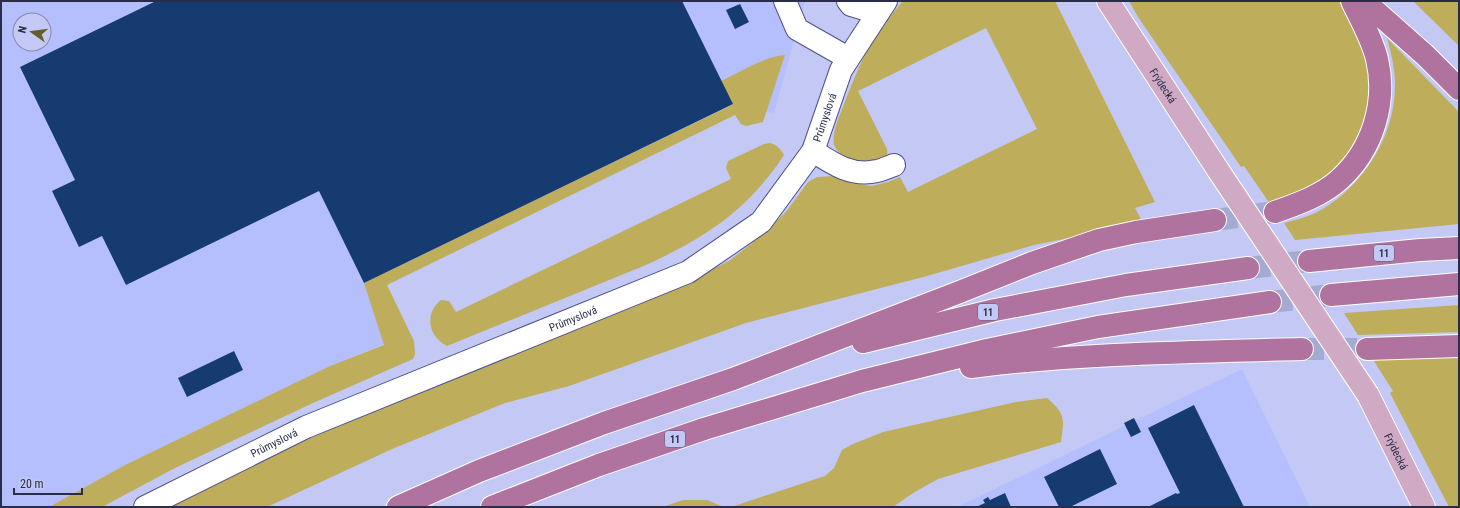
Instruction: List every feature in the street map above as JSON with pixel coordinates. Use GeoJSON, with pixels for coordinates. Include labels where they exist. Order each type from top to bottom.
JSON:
{"type":"FeatureCollection","features":[{"type":"Feature","properties":{"kind":"highway"},"geometry":{"type":"LineString","coordinates":[[1275,212],[1309,199],[1340,179],[1364,149],[1372,132],[1378,114],[1381,96],[1378,60],[1373,43],[1352,1]]}},
{"type":"Feature","properties":{"kind":"highway"},"geometry":{"type":"LineString","coordinates":[[1364,1],[1425,55],[1459,89]]}},
{"type":"Feature","properties":{"kind":"highway"},"geometry":{"type":"LineString","coordinates":[[733,379],[1032,263],[1099,240],[1136,232],[1215,220]]}},
{"type":"Feature","properties":{"kind":"highway","name":"11"},"geometry":{"type":"LineString","coordinates":[[1309,261],[1420,250],[1459,248]]}},
{"type":"Feature","properties":{"kind":"highway","name":"11"},"geometry":{"type":"LineString","coordinates":[[398,507],[479,471],[597,426],[733,379],[864,342],[995,310],[1126,285],[1248,268]]}},
{"type":"Feature","properties":{"kind":"highway"},"geometry":{"type":"LineString","coordinates":[[1332,295],[1459,284]]}},
{"type":"Feature","properties":{"kind":"highway","name":"11"},"geometry":{"type":"LineString","coordinates":[[492,507],[599,465],[659,444],[862,381],[987,350],[1098,327],[1270,302]]}},
{"type":"Feature","properties":{"kind":"highway"},"geometry":{"type":"LineString","coordinates":[[1367,349],[1459,346]]}},
{"type":"Feature","properties":{"kind":"highway"},"geometry":{"type":"LineString","coordinates":[[862,381],[1005,363],[1088,356],[1302,349]]}},
{"type":"Feature","properties":{"kind":"main road","name":"Frýdecká"},"geometry":{"type":"LineString","coordinates":[[1108,1],[1218,170],[1368,395],[1424,507]]}},
{"type":"Feature","properties":{"kind":"lane"},"geometry":{"type":"LineString","coordinates":[[785,1],[797,29],[848,58]]}},
{"type":"Feature","properties":{"kind":"lane"},"geometry":{"type":"LineString","coordinates":[[848,1],[851,4],[882,7]]}},
{"type":"Feature","properties":{"kind":"lane","name":"Průmyslová"},"geometry":{"type":"LineString","coordinates":[[145,507],[306,427],[688,272],[760,222],[813,152],[841,70],[882,7]]}},
{"type":"Feature","properties":{"kind":"lane"},"geometry":{"type":"LineString","coordinates":[[813,152],[850,172],[876,172],[894,165]]}},
{"type":"Feature","properties":{"kind":"shaded area"},"geometry":{"type":"Polygon","coordinates":[[[1,1],[805,1],[774,113],[733,104],[365,284],[384,344],[330,366],[125,465],[49,507],[1,507],[1,1]]]}},
{"type":"Feature","properties":{"kind":"shaded area"},"geometry":{"type":"Polygon","coordinates":[[[903,1],[1055,1],[1155,202],[1135,208],[1143,223],[1034,245],[927,276],[746,323],[569,386],[505,403],[392,449],[267,507],[168,507],[189,495],[326,431],[674,288],[729,261],[751,244],[786,212],[808,182],[817,177],[834,176],[858,184],[872,186],[900,177],[908,192],[1037,129],[986,28],[858,91],[887,149],[885,160],[878,163],[873,163],[855,160],[838,152],[834,145],[835,129],[854,78],[875,37],[903,1]]]}},
{"type":"Feature","properties":{"kind":"shaded area"},"geometry":{"type":"Polygon","coordinates":[[[1129,1],[1339,1],[1366,50],[1369,72],[1370,96],[1358,141],[1340,166],[1316,185],[1270,204],[1244,166],[1241,167],[1138,17],[1129,1]]]}},
{"type":"Feature","properties":{"kind":"shaded area"},"geometry":{"type":"Polygon","coordinates":[[[1413,1],[1459,1],[1459,46],[1413,1]]]}},
{"type":"Feature","properties":{"kind":"shaded area"},"geometry":{"type":"Polygon","coordinates":[[[1387,38],[1459,112],[1459,224],[1295,240],[1284,223],[1303,218],[1317,212],[1337,199],[1364,172],[1384,139],[1394,102],[1395,83],[1394,66],[1387,38]]]}},
{"type":"Feature","properties":{"kind":"shaded area"},"geometry":{"type":"Polygon","coordinates":[[[785,55],[763,122],[746,126],[741,124],[735,115],[387,285],[414,341],[415,354],[413,359],[313,403],[175,468],[102,507],[49,507],[125,465],[330,366],[384,345],[364,283],[732,105],[721,81],[761,61],[785,55]]]}},
{"type":"Feature","properties":{"kind":"shaded area"},"geometry":{"type":"Polygon","coordinates":[[[770,143],[778,147],[784,155],[756,192],[724,220],[687,244],[646,265],[447,346],[436,337],[432,331],[430,318],[432,312],[441,300],[449,301],[456,312],[731,179],[726,168],[728,161],[764,144],[770,143]]]}},
{"type":"Feature","properties":{"kind":"shaded area"},"geometry":{"type":"Polygon","coordinates":[[[1459,305],[1459,332],[1358,335],[1344,313],[1459,305]]]}},
{"type":"Feature","properties":{"kind":"shaded area"},"geometry":{"type":"Polygon","coordinates":[[[1459,356],[1459,507],[1449,507],[1390,393],[1393,391],[1372,358],[1459,356]]]}},
{"type":"Feature","properties":{"kind":"shaded area"},"geometry":{"type":"Polygon","coordinates":[[[1242,369],[1310,507],[957,507],[1242,369]]]}},
{"type":"Feature","properties":{"kind":"shaded area"},"geometry":{"type":"Polygon","coordinates":[[[1047,398],[1058,408],[1061,413],[1063,428],[1061,442],[938,479],[913,493],[893,507],[731,507],[825,476],[834,468],[842,450],[883,432],[1016,402],[1047,398]]]}},
{"type":"Feature","properties":{"kind":"shaded area"},"geometry":{"type":"Polygon","coordinates":[[[683,500],[707,500],[724,507],[663,507],[683,500]]]}},
{"type":"Feature","properties":{"kind":"building"},"geometry":{"type":"Polygon","coordinates":[[[156,1],[682,1],[733,104],[364,283],[319,191],[126,285],[102,236],[79,247],[52,191],[75,180],[20,67],[156,1]]]}},
{"type":"Feature","properties":{"kind":"building"},"geometry":{"type":"Polygon","coordinates":[[[740,4],[749,22],[735,29],[726,10],[740,4]]]}},
{"type":"Feature","properties":{"kind":"building"},"geometry":{"type":"Polygon","coordinates":[[[234,351],[243,370],[187,397],[178,378],[234,351]]]}},
{"type":"Feature","properties":{"kind":"building"},"geometry":{"type":"Polygon","coordinates":[[[1194,405],[1244,507],[1148,507],[1176,493],[1180,493],[1148,428],[1194,405]]]}},
{"type":"Feature","properties":{"kind":"building"},"geometry":{"type":"Polygon","coordinates":[[[1134,418],[1141,432],[1131,437],[1124,423],[1134,418]]]}},
{"type":"Feature","properties":{"kind":"building"},"geometry":{"type":"Polygon","coordinates":[[[1100,449],[1117,484],[1070,507],[1059,507],[1044,477],[1100,449]]]}},
{"type":"Feature","properties":{"kind":"building"},"geometry":{"type":"Polygon","coordinates":[[[1005,493],[1011,507],[976,507],[985,503],[983,500],[988,497],[990,500],[1005,493]]]}},
{"type":"Feature","properties":{"kind":"tunnel"},"geometry":{"type":"LineString","coordinates":[[1215,220],[1275,212]]}},
{"type":"Feature","properties":{"kind":"tunnel"},"geometry":{"type":"LineString","coordinates":[[1248,268],[1309,261]]}},
{"type":"Feature","properties":{"kind":"tunnel"},"geometry":{"type":"LineString","coordinates":[[1270,302],[1331,295]]}},
{"type":"Feature","properties":{"kind":"tunnel"},"geometry":{"type":"LineString","coordinates":[[1302,349],[1367,349]]}}]}
